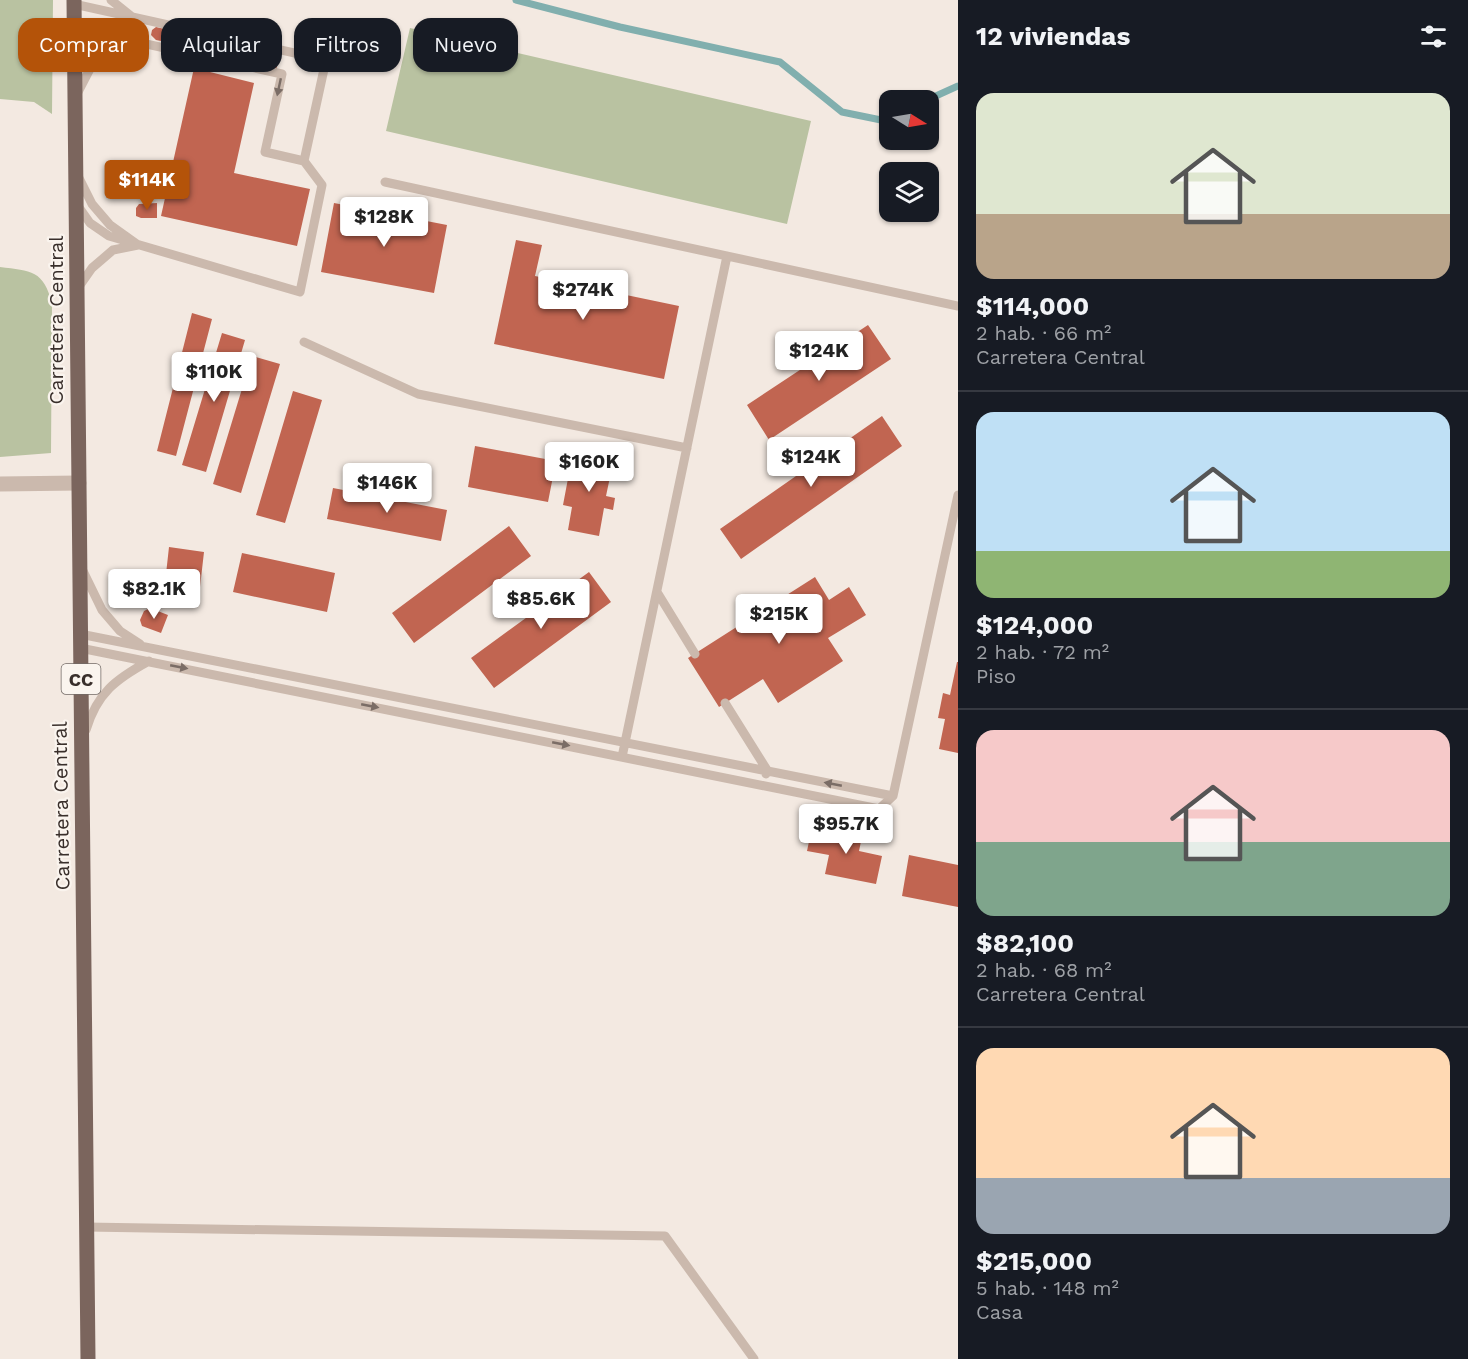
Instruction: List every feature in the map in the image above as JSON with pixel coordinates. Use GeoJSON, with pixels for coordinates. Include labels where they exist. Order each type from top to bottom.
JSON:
{"type":"FeatureCollection","features":[{"type":"Feature","properties":{"kind":"main road","name":"Carretera Central"},"geometry":{"type":"LineString","coordinates":[[74,2],[74,18]]}},
{"type":"Feature","properties":{"kind":"main road","name":"Carretera Central"},"geometry":{"type":"LineString","coordinates":[[75,72],[88,1359]]}},
{"type":"Feature","properties":{"kind":"street"},"geometry":{"type":"LineString","coordinates":[[0,484],[79,483]]}},
{"type":"Feature","properties":{"kind":"lane"},"geometry":{"type":"LineString","coordinates":[[111,0],[132,17]]}},
{"type":"Feature","properties":{"kind":"lane"},"geometry":{"type":"LineString","coordinates":[[74,2],[326,60],[304,161]]}},
{"type":"Feature","properties":{"kind":"lane"},"geometry":{"type":"LineString","coordinates":[[77,204],[90,222],[109,236],[300,292],[322,185],[304,161],[265,152],[282,74],[149,45]]}},
{"type":"Feature","properties":{"kind":"lane"},"geometry":{"type":"LineString","coordinates":[[75,99],[88,72]]}},
{"type":"Feature","properties":{"kind":"lane"},"geometry":{"type":"LineString","coordinates":[[76,172],[92,204],[110,225],[138,245]]}},
{"type":"Feature","properties":{"kind":"lane"},"geometry":{"type":"LineString","coordinates":[[385,182],[958,306]]}},
{"type":"Feature","properties":{"kind":"lane"},"geometry":{"type":"LineString","coordinates":[[77,290],[92,268],[113,250],[138,245]]}},
{"type":"Feature","properties":{"kind":"lane"},"geometry":{"type":"LineString","coordinates":[[622,757],[727,256]]}},
{"type":"Feature","properties":{"kind":"lane"},"geometry":{"type":"LineString","coordinates":[[304,342],[418,394],[687,448]]}},
{"type":"Feature","properties":{"kind":"lane"},"geometry":{"type":"LineString","coordinates":[[80,641],[148,661],[879,809],[893,796],[958,495]]}},
{"type":"Feature","properties":{"kind":"lane"},"geometry":{"type":"LineString","coordinates":[[80,563],[102,610],[120,630],[144,647]]}},
{"type":"Feature","properties":{"kind":"lane"},"geometry":{"type":"LineString","coordinates":[[657,592],[695,654]]}},
{"type":"Feature","properties":{"kind":"lane"},"geometry":{"type":"LineString","coordinates":[[80,641],[144,647],[893,796]]}},
{"type":"Feature","properties":{"kind":"lane"},"geometry":{"type":"LineString","coordinates":[[81,744],[88,721],[101,696],[125,674],[148,661]]}},
{"type":"Feature","properties":{"kind":"lane"},"geometry":{"type":"LineString","coordinates":[[725,703],[767,771],[764,785]]}},
{"type":"Feature","properties":{"kind":"lane"},"geometry":{"type":"LineString","coordinates":[[86,1227],[665,1236],[754,1359]]}},
{"type":"Feature","properties":{"kind":"green space"},"geometry":{"type":"Polygon","coordinates":[[[0,0],[53,0],[53,18],[18,18],[18,72],[52,72],[52,114],[34,102],[0,99],[0,0]]]}},
{"type":"Feature","properties":{"kind":"green space"},"geometry":{"type":"Polygon","coordinates":[[[410,28],[413,29],[413,72],[518,72],[518,53],[811,121],[787,224],[386,131],[410,28]]]}},
{"type":"Feature","properties":{"kind":"green space"},"geometry":{"type":"Polygon","coordinates":[[[0,267],[35,274],[45,284],[49,293],[52,304],[51,453],[0,457],[0,267]]]}},
{"type":"Feature","properties":{"kind":"building"},"geometry":{"type":"Polygon","coordinates":[[[156,27],[161,28],[161,41],[151,35],[152,30],[156,27]]]}},
{"type":"Feature","properties":{"kind":"building"},"geometry":{"type":"Polygon","coordinates":[[[193,72],[210,72],[254,83],[234,173],[310,189],[297,246],[161,216],[193,72]]]}},
{"type":"Feature","properties":{"kind":"building"},"geometry":{"type":"Polygon","coordinates":[[[157,203],[157,218],[136,216],[136,208],[139,204],[157,203]]]}},
{"type":"Feature","properties":{"kind":"building"},"geometry":{"type":"Polygon","coordinates":[[[334,203],[447,225],[434,293],[321,272],[334,203]]]}},
{"type":"Feature","properties":{"kind":"building"},"geometry":{"type":"Polygon","coordinates":[[[516,240],[542,245],[535,276],[679,306],[664,379],[494,344],[516,240]]]}},
{"type":"Feature","properties":{"kind":"building"},"geometry":{"type":"Polygon","coordinates":[[[192,313],[212,319],[176,456],[157,451],[192,313]]]}},
{"type":"Feature","properties":{"kind":"building"},"geometry":{"type":"Polygon","coordinates":[[[868,325],[891,359],[769,440],[747,405],[868,325]]]}},
{"type":"Feature","properties":{"kind":"building"},"geometry":{"type":"Polygon","coordinates":[[[222,333],[245,340],[206,472],[182,465],[222,333]]]}},
{"type":"Feature","properties":{"kind":"building"},"geometry":{"type":"Polygon","coordinates":[[[252,356],[280,364],[241,493],[213,484],[252,356]]]}},
{"type":"Feature","properties":{"kind":"building"},"geometry":{"type":"Polygon","coordinates":[[[293,391],[322,400],[285,523],[256,515],[293,391]]]}},
{"type":"Feature","properties":{"kind":"building"},"geometry":{"type":"Polygon","coordinates":[[[882,416],[902,446],[741,559],[720,529],[882,416]]]}},
{"type":"Feature","properties":{"kind":"building"},"geometry":{"type":"Polygon","coordinates":[[[475,446],[556,461],[548,502],[468,487],[475,446]]]}},
{"type":"Feature","properties":{"kind":"building"},"geometry":{"type":"Polygon","coordinates":[[[582,452],[614,458],[606,496],[615,498],[613,510],[604,508],[599,536],[568,530],[572,507],[563,505],[570,468],[579,470],[582,452]]]}},
{"type":"Feature","properties":{"kind":"building"},"geometry":{"type":"Polygon","coordinates":[[[333,488],[447,510],[441,541],[327,519],[333,488]]]}},
{"type":"Feature","properties":{"kind":"building"},"geometry":{"type":"Polygon","coordinates":[[[509,526],[531,556],[414,643],[392,613],[509,526]]]}},
{"type":"Feature","properties":{"kind":"building"},"geometry":{"type":"Polygon","coordinates":[[[169,547],[204,552],[200,587],[165,583],[169,547]]]}},
{"type":"Feature","properties":{"kind":"building"},"geometry":{"type":"Polygon","coordinates":[[[242,553],[335,573],[327,612],[233,592],[242,553]]]}},
{"type":"Feature","properties":{"kind":"building"},"geometry":{"type":"Polygon","coordinates":[[[589,572],[611,602],[494,688],[471,658],[589,572]]]}},
{"type":"Feature","properties":{"kind":"building"},"geometry":{"type":"Polygon","coordinates":[[[815,577],[829,600],[849,587],[866,615],[828,638],[843,661],[778,703],[763,679],[719,707],[688,658],[815,577]]]}},
{"type":"Feature","properties":{"kind":"building"},"geometry":{"type":"Polygon","coordinates":[[[150,608],[168,615],[161,633],[142,626],[140,620],[144,611],[150,608]]]}},
{"type":"Feature","properties":{"kind":"building"},"geometry":{"type":"Polygon","coordinates":[[[957,662],[958,753],[939,749],[945,719],[938,718],[943,693],[950,695],[957,662]]]}},
{"type":"Feature","properties":{"kind":"building"},"geometry":{"type":"Polygon","coordinates":[[[833,826],[863,832],[859,851],[882,856],[876,884],[825,874],[829,855],[807,851],[811,832],[831,836],[833,826]]]}},
{"type":"Feature","properties":{"kind":"building"},"geometry":{"type":"Polygon","coordinates":[[[909,855],[958,865],[958,907],[902,896],[909,855]]]}},
{"type":"Feature","properties":{"kind":"waterway"},"geometry":{"type":"LineString","coordinates":[[516,0],[620,27],[780,62],[842,112],[879,120]]}},
{"type":"Feature","properties":{"kind":"waterway"},"geometry":{"type":"LineString","coordinates":[[939,95],[958,86]]}}]}
